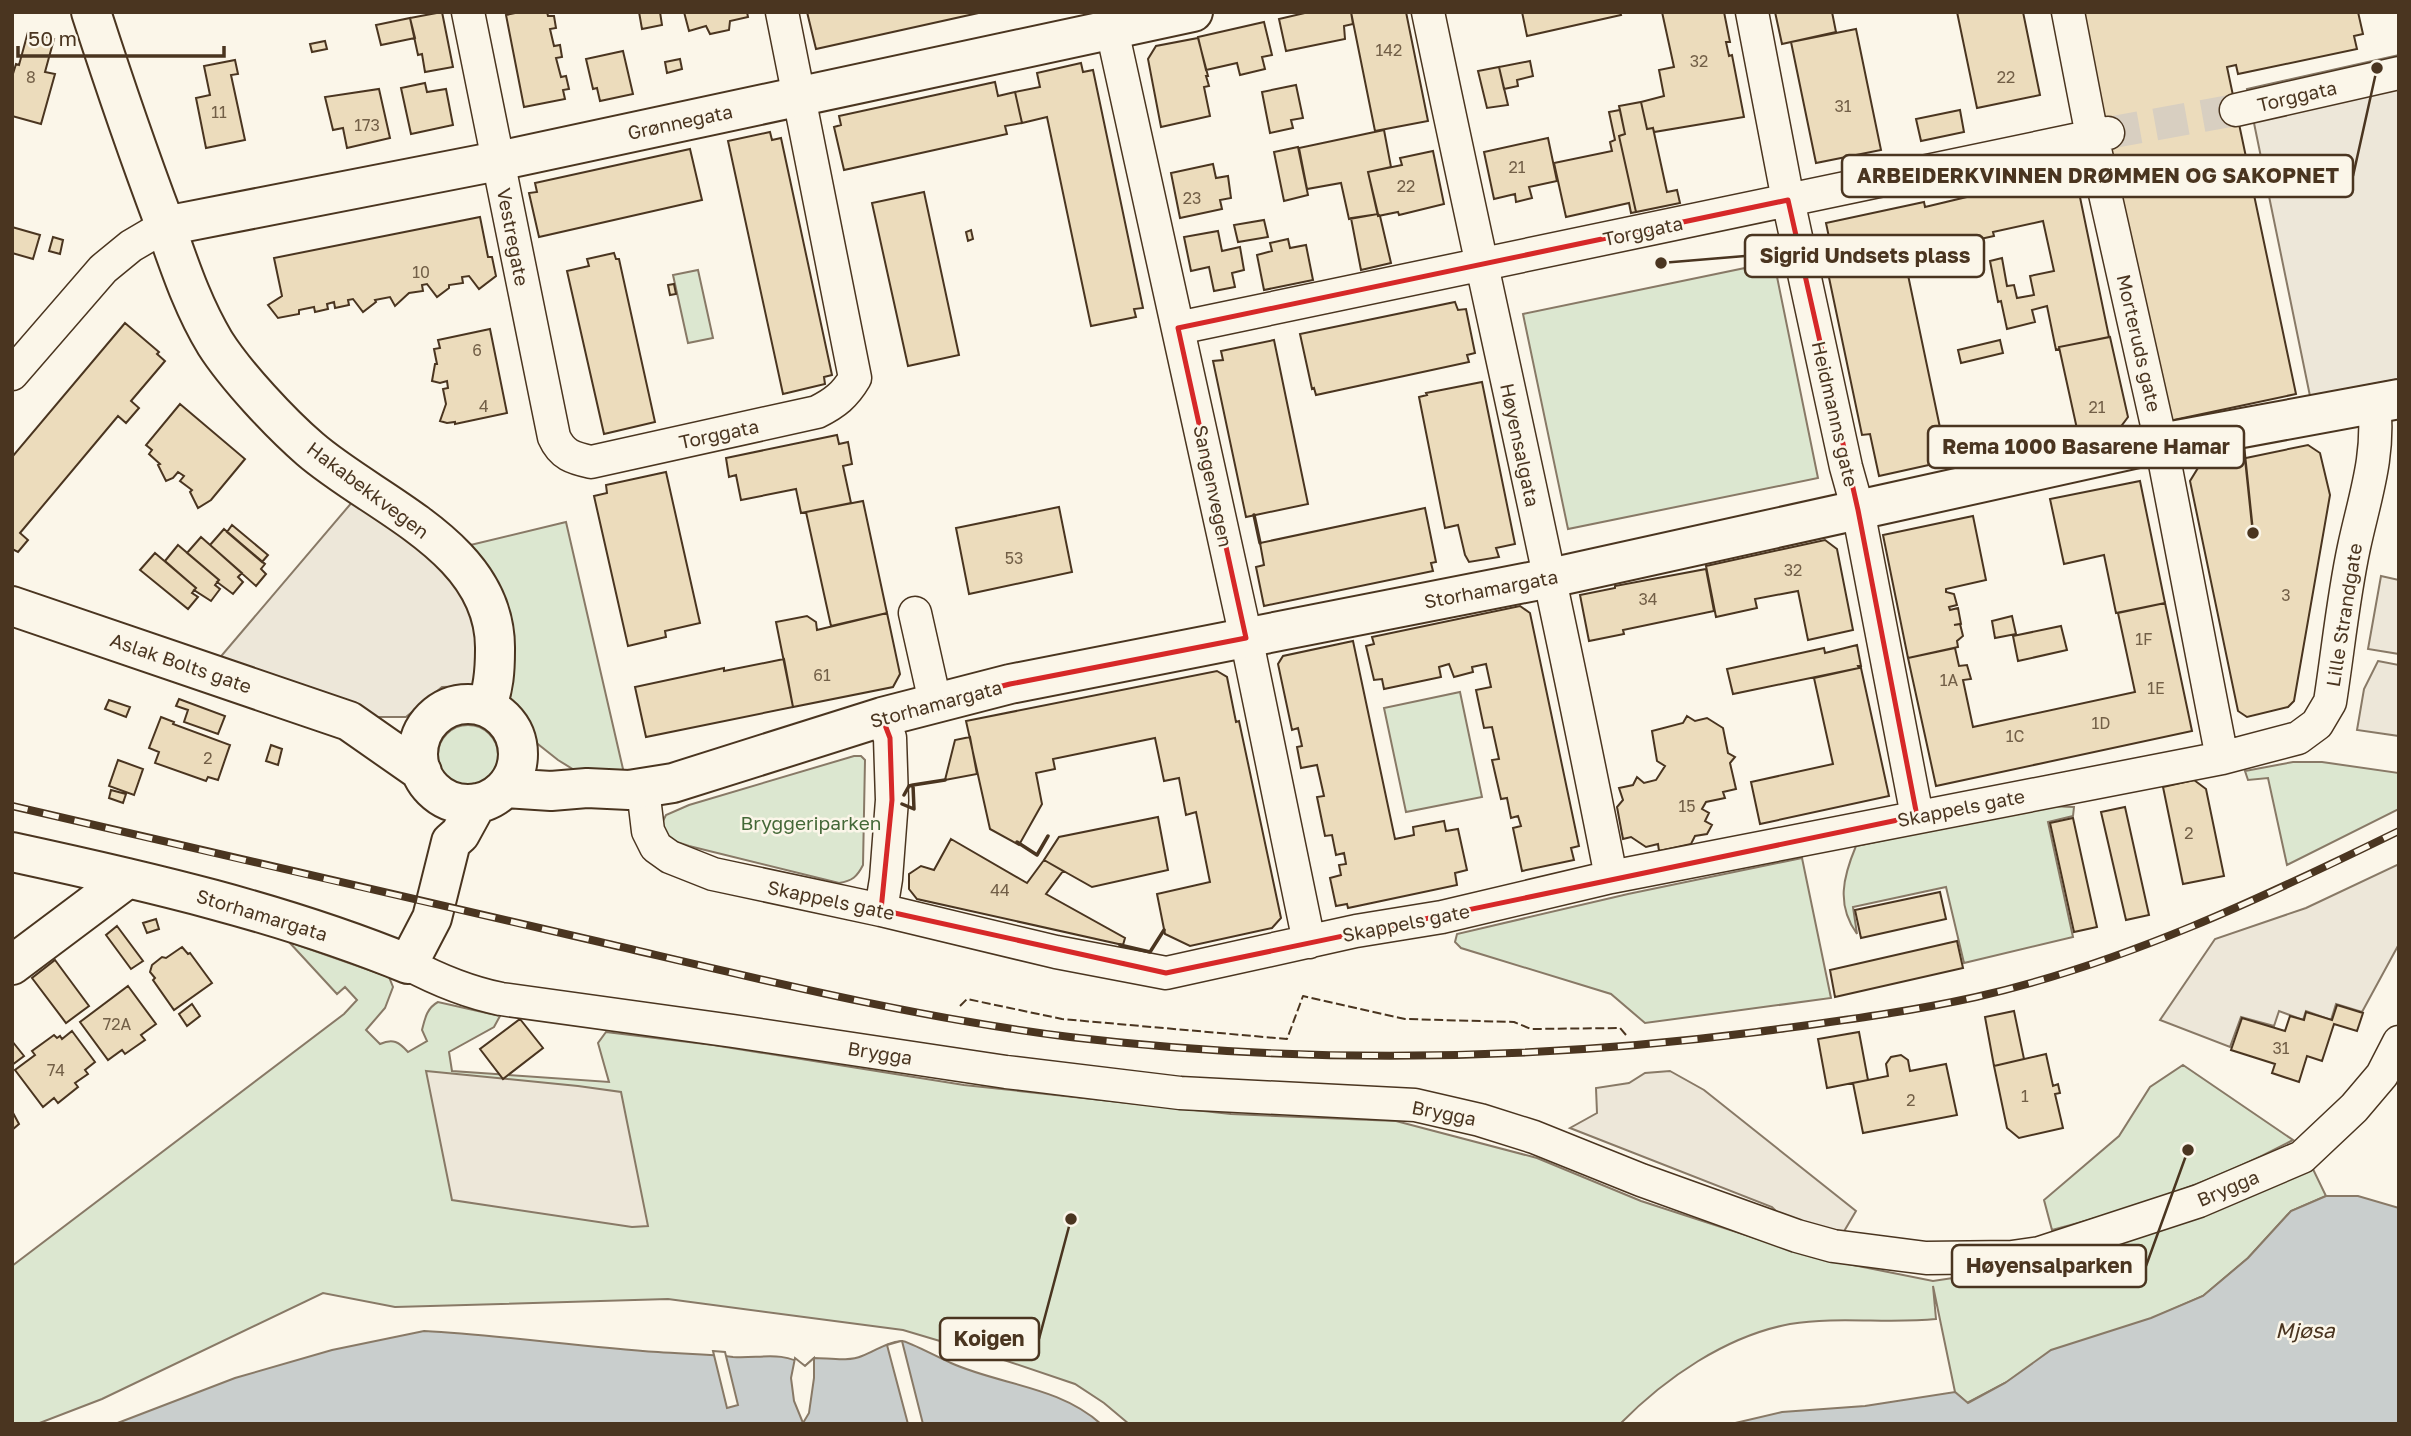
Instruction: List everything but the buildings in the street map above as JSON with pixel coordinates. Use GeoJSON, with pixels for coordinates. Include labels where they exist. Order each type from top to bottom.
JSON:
{"type":"FeatureCollection","features":[{"type":"Feature","properties":{"kind":"main road","name":"Hakabekkvegen"},"geometry":{"type":"LineString","coordinates":[[91,12],[129,129],[188,293],[216,344],[252,390],[310,449],[457,556],[476,581],[489,611],[496,639],[495,670],[486,707]]}},
{"type":"Feature","properties":{"kind":"main road","name":"Grønnegata"},"geometry":{"type":"LineString","coordinates":[[165,226],[498,161],[1193,12]]}},
{"type":"Feature","properties":{"kind":"main road","name":"Storhamargata"},"geometry":{"type":"LineString","coordinates":[[461,789],[629,790],[673,783],[882,717],[1010,684],[1550,578],[2161,443],[2386,401]]}},
{"type":"Feature","properties":{"kind":"main road","name":"Aslak Bolts gate"},"geometry":{"type":"LineString","coordinates":[[12,606],[349,721],[461,789]]}},
{"type":"Feature","properties":{"kind":"main road"},"geometry":{"type":"LineString","coordinates":[[408,964],[432,918],[451,842],[443,833],[461,789],[517,766],[517,741],[505,720],[486,707],[475,704],[457,705],[447,709],[433,719],[420,741],[419,754],[461,789]]}},
{"type":"Feature","properties":{"kind":"main road","name":"Aslak Bolts gate"},"geometry":{"type":"LineString","coordinates":[[349,721],[433,719]]}},
{"type":"Feature","properties":{"kind":"main road","name":"Storhamargata"},"geometry":{"type":"LineString","coordinates":[[517,741],[544,762],[587,788]]}},
{"type":"Feature","properties":{"kind":"main road","name":"Storhamargata"},"geometry":{"type":"LineString","coordinates":[[12,852],[195,895],[356,943],[408,964]]}},
{"type":"Feature","properties":{"kind":"main road"},"geometry":{"type":"LineString","coordinates":[[12,965],[128,878]]}},
{"type":"Feature","properties":{"kind":"street","name":"Vestregate"},"geometry":{"type":"LineString","coordinates":[[468,12],[554,437],[559,449],[569,456]]}},
{"type":"Feature","properties":{"kind":"street"},"geometry":{"type":"LineString","coordinates":[[782,12],[800,97]]}},
{"type":"Feature","properties":{"kind":"street","name":"Høyensalgata"},"geometry":{"type":"LineString","coordinates":[[1428,12],[1480,265],[1550,578],[1611,877]]}},
{"type":"Feature","properties":{"kind":"street","name":"Heidmanns gate"},"geometry":{"type":"LineString","coordinates":[[1752,12],[1788,200],[1846,467],[1858,510],[1917,816]]}},
{"type":"Feature","properties":{"kind":"street","name":"Morteruds gate"},"geometry":{"type":"LineString","coordinates":[[2068,12],[2100,135],[2222,758]]}},
{"type":"Feature","properties":{"kind":"street","name":"Sangenvegen"},"geometry":{"type":"LineString","coordinates":[[1112,30],[1246,638],[1309,942]]}},
{"type":"Feature","properties":{"kind":"street","name":"Torggata"},"geometry":{"type":"LineString","coordinates":[[2236,110],[2399,73]]}},
{"type":"Feature","properties":{"kind":"street","name":"Torggata"},"geometry":{"type":"LineString","coordinates":[[569,456],[591,462],[817,412],[835,403],[846,393],[855,378],[800,97]]}},
{"type":"Feature","properties":{"kind":"street","name":"Torggata"},"geometry":{"type":"LineString","coordinates":[[1178,328],[2100,135]]}},
{"type":"Feature","properties":{"kind":"street"},"geometry":{"type":"LineString","coordinates":[[12,374],[103,269],[131,246],[165,226]]}},
{"type":"Feature","properties":{"kind":"street","name":"Lille Strandgate"},"geometry":{"type":"LineString","coordinates":[[2222,758],[2298,738],[2317,724],[2330,702],[2353,549],[2375,455],[2377,431],[2386,401]]}},
{"type":"Feature","properties":{"kind":"street"},"geometry":{"type":"LineString","coordinates":[[2375,455],[2399,477]]}},
{"type":"Feature","properties":{"kind":"street"},"geometry":{"type":"LineString","coordinates":[[915,613],[934,702]]}},
{"type":"Feature","properties":{"kind":"street"},"geometry":{"type":"LineString","coordinates":[[881,910],[892,800],[890,738],[882,717]]}},
{"type":"Feature","properties":{"kind":"street","name":"Skappels gate"},"geometry":{"type":"LineString","coordinates":[[643,789],[650,837],[659,850],[713,874],[881,910],[1056,952],[1166,973],[1356,931],[1442,917],[1611,877],[2222,758]]}},
{"type":"Feature","properties":{"kind":"street","name":"Brygga"},"geometry":{"type":"LineString","coordinates":[[408,964],[468,992],[501,999],[1006,1072],[1180,1093],[1415,1105],[1480,1120],[1534,1137],[1654,1185],[1797,1236],[1833,1246],[1926,1258],[2040,1253],[2199,1201],[2302,1157],[2354,1108],[2382,1075],[2399,1042]]}},
{"type":"Feature","properties":{"kind":"highlighted area"},"geometry":{"type":"Polygon","coordinates":[[[1788,200],[1858,510],[1917,816],[1166,973],[881,910],[892,800],[890,738],[882,717],[1010,684],[1246,638],[1178,328],[1788,200]]]}},
{"type":"Feature","properties":{"kind":"green space"},"geometry":{"type":"Polygon","coordinates":[[[1774,262],[1818,478],[1568,529],[1523,314],[1774,262]]]}},
{"type":"Feature","properties":{"kind":"green space"},"geometry":{"type":"Polygon","coordinates":[[[698,270],[713,338],[688,343],[673,275],[698,270]]]}},
{"type":"Feature","properties":{"kind":"green space"},"geometry":{"type":"Polygon","coordinates":[[[566,522],[626,782],[584,776],[558,760],[524,733],[517,720],[499,700],[458,548],[566,522]]]}},
{"type":"Feature","properties":{"kind":"green space"},"geometry":{"type":"Polygon","coordinates":[[[1460,692],[1482,797],[1406,812],[1384,708],[1460,692]]]}},
{"type":"Feature","properties":{"kind":"green space"},"geometry":{"type":"Polygon","coordinates":[[[468,725],[485,730],[493,738],[498,755],[493,772],[485,780],[468,785],[451,780],[443,772],[438,755],[443,738],[451,730],[468,725]]]}},
{"type":"Feature","properties":{"kind":"green space","name":"Bryggeriparken"},"geometry":{"type":"Polygon","coordinates":[[[861,756],[865,760],[863,865],[854,878],[847,881],[839,883],[689,846],[671,840],[661,825],[666,815],[689,805],[861,756]]]}},
{"type":"Feature","properties":{"kind":"green space"},"geometry":{"type":"Polygon","coordinates":[[[2293,762],[2322,762],[2399,773],[2399,809],[2287,865],[2268,778],[2248,780],[2245,771],[2293,762]]]}},
{"type":"Feature","properties":{"kind":"green space"},"geometry":{"type":"Polygon","coordinates":[[[2048,806],[2074,807],[2073,816],[2048,822],[2073,937],[1964,963],[1946,887],[1853,907],[1857,934],[1850,923],[1844,891],[1856,846],[2048,806]]]}},
{"type":"Feature","properties":{"kind":"green space"},"geometry":{"type":"Polygon","coordinates":[[[1802,858],[1831,998],[1645,1023],[1611,994],[1461,948],[1455,942],[1457,934],[1628,894],[1802,858]]]}},
{"type":"Feature","properties":{"kind":"green space"},"geometry":{"type":"Polygon","coordinates":[[[289,942],[389,977],[393,987],[385,1008],[366,1030],[380,1044],[396,1042],[408,1052],[427,1041],[422,1030],[424,1021],[429,1010],[438,1002],[500,1016],[494,1027],[449,1052],[452,1071],[609,1082],[598,1043],[606,1032],[713,1045],[964,1085],[1231,1114],[1396,1121],[1537,1158],[1641,1201],[1813,1257],[1933,1281],[2046,1264],[2311,1165],[2326,1196],[2291,1211],[2248,1258],[2203,1296],[2005,1383],[1967,1403],[1955,1392],[1933,1286],[1936,1319],[1808,1322],[1766,1330],[1743,1338],[1698,1361],[1657,1391],[1620,1424],[1129,1424],[1075,1384],[903,1330],[668,1299],[395,1307],[323,1293],[102,1399],[37,1424],[12,1424],[12,1266],[344,1014],[357,1000],[345,987],[337,994],[289,942]]]}},
{"type":"Feature","properties":{"kind":"green space"},"geometry":{"type":"Polygon","coordinates":[[[2183,1065],[2293,1140],[2205,1181],[2052,1230],[2044,1200],[2119,1136],[2150,1087],[2183,1065]]]}},
{"type":"Feature","properties":{"kind":"shaded area"},"geometry":{"type":"Polygon","coordinates":[[[2399,55],[2399,379],[2310,396],[2247,89],[2399,55]]]}},
{"type":"Feature","properties":{"kind":"shaded area"},"geometry":{"type":"Polygon","coordinates":[[[359,494],[480,593],[476,686],[442,687],[406,717],[350,717],[211,668],[359,494]]]}},
{"type":"Feature","properties":{"kind":"shaded area"},"geometry":{"type":"Polygon","coordinates":[[[2381,576],[2399,580],[2399,654],[2368,649],[2381,576]]]}},
{"type":"Feature","properties":{"kind":"shaded area"},"geometry":{"type":"Polygon","coordinates":[[[2378,661],[2399,665],[2399,736],[2357,730],[2364,689],[2378,661]]]}},
{"type":"Feature","properties":{"kind":"shaded area"},"geometry":{"type":"Polygon","coordinates":[[[2399,864],[2399,944],[2362,1012],[2336,1004],[2331,1020],[2306,1011],[2303,1020],[2279,1011],[2274,1026],[2241,1017],[2230,1047],[2160,1020],[2215,939],[2306,908],[2399,864]]]}},
{"type":"Feature","properties":{"kind":"shaded area"},"geometry":{"type":"Polygon","coordinates":[[[426,1071],[621,1092],[648,1226],[632,1227],[452,1200],[426,1071]]]}},
{"type":"Feature","properties":{"kind":"shaded area"},"geometry":{"type":"Polygon","coordinates":[[[1670,1071],[1704,1090],[1856,1211],[1843,1233],[1780,1215],[1772,1207],[1570,1128],[1597,1113],[1596,1088],[1629,1083],[1645,1073],[1670,1071]]]}},
{"type":"Feature","properties":{"kind":"water","name":"Mjøsa"},"geometry":{"type":"Polygon","coordinates":[[[2326,1196],[2358,1196],[2399,1208],[2399,1424],[1731,1424],[1782,1412],[1865,1406],[1955,1392],[1968,1403],[2005,1383],[2051,1350],[2151,1318],[2203,1296],[2248,1258],[2291,1211],[2326,1196]]]}},
{"type":"Feature","properties":{"kind":"water"},"geometry":{"type":"Polygon","coordinates":[[[424,1331],[658,1352],[779,1357],[797,1361],[805,1366],[814,1358],[857,1358],[902,1341],[970,1370],[1048,1394],[1085,1411],[1101,1424],[115,1424],[235,1378],[332,1350],[424,1331]]]}},
{"type":"Feature","properties":{"kind":"pier"},"geometry":{"type":"Polygon","coordinates":[[[902,1341],[923,1424],[908,1424],[887,1345],[902,1341]]]}},
{"type":"Feature","properties":{"kind":"pier"},"geometry":{"type":"Polygon","coordinates":[[[713,1351],[725,1352],[738,1405],[727,1408],[713,1351]]]}},
{"type":"Feature","properties":{"kind":"pier"},"geometry":{"type":"Polygon","coordinates":[[[795,1358],[805,1366],[814,1358],[809,1413],[803,1423],[794,1401],[791,1378],[795,1358]]]}},
{"type":"Feature","properties":{"kind":"tunnel"},"geometry":{"type":"LineString","coordinates":[[2108,133],[2236,110]]}},
{"type":"Feature","properties":{"kind":"railway"},"geometry":{"type":"LineString","coordinates":[[12,806],[775,983],[951,1019],[1070,1037],[1156,1046],[1242,1052],[1414,1056],[1586,1049],[1672,1042],[1839,1021],[1976,997],[2031,983],[2139,947],[2244,904],[2399,831]]}},
{"type":"Feature","properties":{"kind":"fence"},"geometry":{"type":"LineString","coordinates":[[960,1006],[967,999],[1062,1019],[1287,1039],[1303,996],[1405,1019],[1514,1022],[1531,1029],[1620,1028],[1626,1035]]}},
{"type":"Feature","properties":{"kind":"wall"},"geometry":{"type":"LineString","coordinates":[[1254,515],[1260,543]]}},
{"type":"Feature","properties":{"kind":"wall"},"geometry":{"type":"LineString","coordinates":[[902,804],[914,809],[913,785],[945,780]]}},
{"type":"Feature","properties":{"kind":"wall"},"geometry":{"type":"LineString","coordinates":[[904,795],[909,786],[913,785]]}},
{"type":"Feature","properties":{"kind":"wall"},"geometry":{"type":"LineString","coordinates":[[1017,842],[1037,855],[1048,836]]}},
{"type":"Feature","properties":{"kind":"wall"},"geometry":{"type":"LineString","coordinates":[[1120,945],[1150,952],[1164,930]]}},
{"type":"Feature","properties":{"kind":"place","name":"ARBEIDERKVINNEN DRØMMEN OG SAKOPNET"},"geometry":{"type":"Point","coordinates":[2377,68]}},
{"type":"Feature","properties":{"kind":"place","name":"Sigrid Undsets plass"},"geometry":{"type":"Point","coordinates":[1661,263]}},
{"type":"Feature","properties":{"kind":"place","name":"Rema 1000 Basarene Hamar"},"geometry":{"type":"Point","coordinates":[2253,533]}},
{"type":"Feature","properties":{"kind":"place","name":"Høyensalparken"},"geometry":{"type":"Point","coordinates":[2188,1150]}},
{"type":"Feature","properties":{"kind":"place","name":"Koigen"},"geometry":{"type":"Point","coordinates":[1071,1219]}}]}
